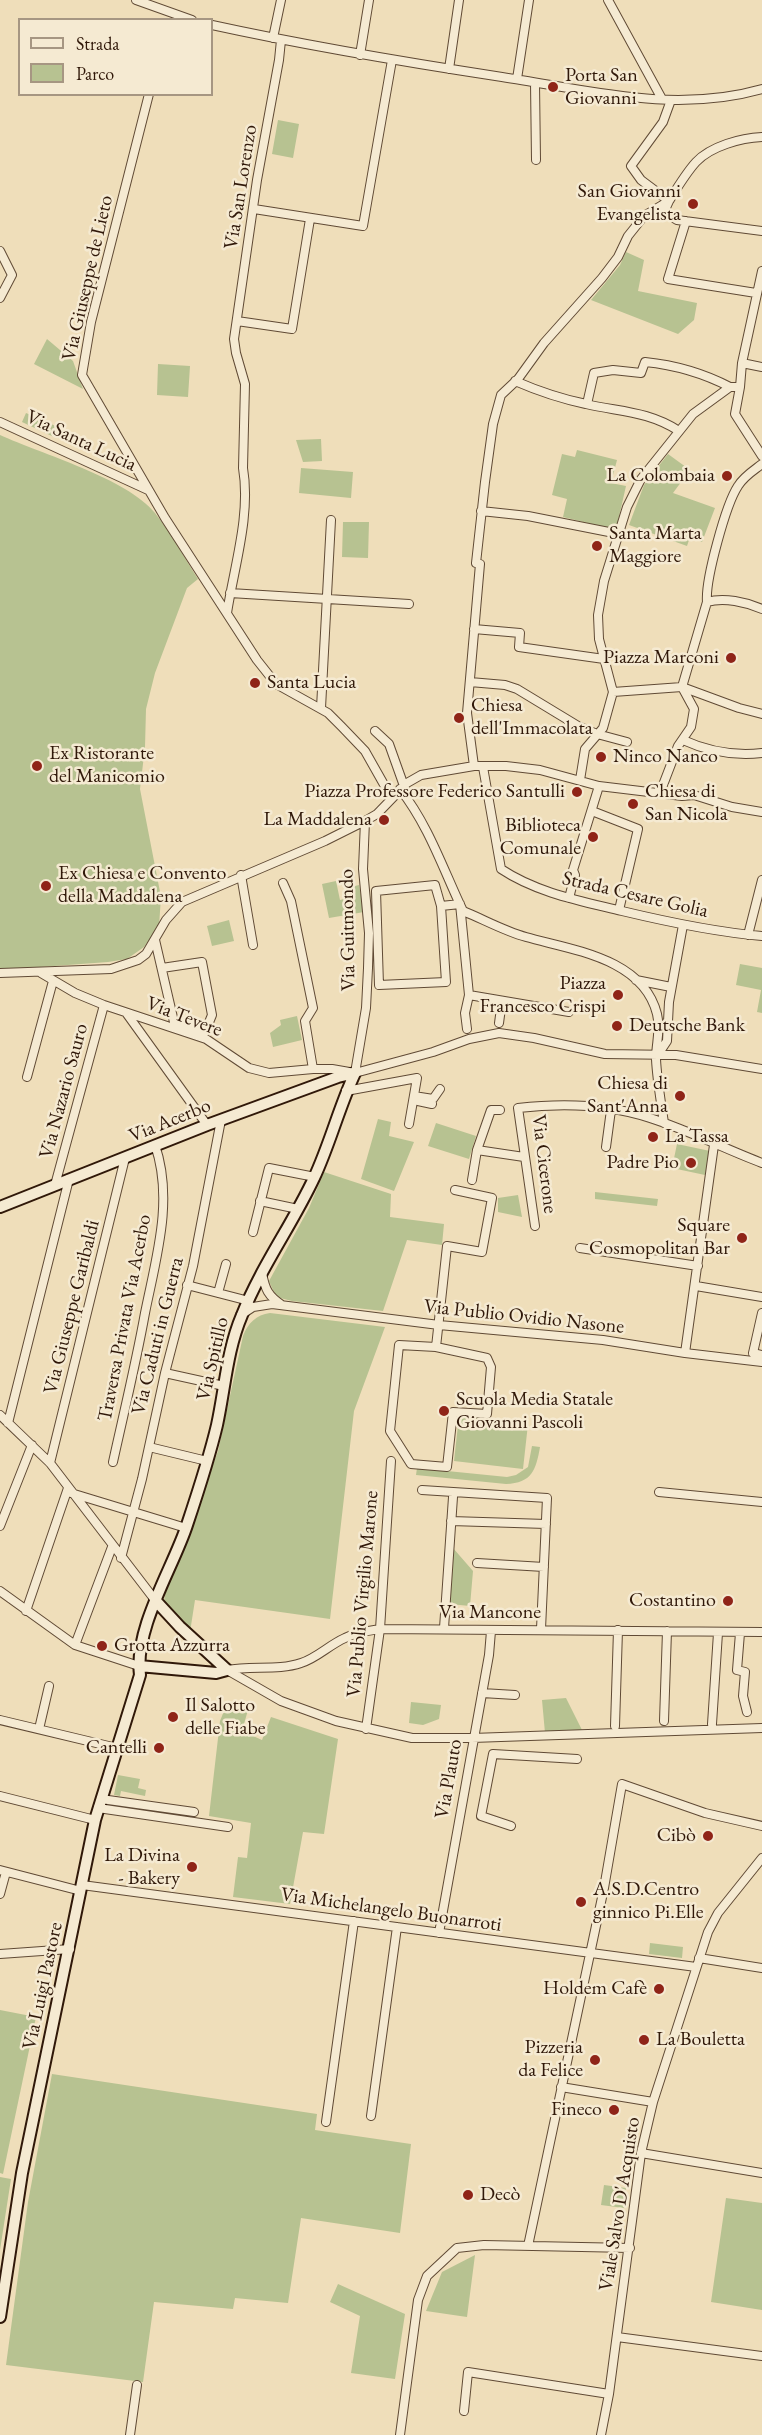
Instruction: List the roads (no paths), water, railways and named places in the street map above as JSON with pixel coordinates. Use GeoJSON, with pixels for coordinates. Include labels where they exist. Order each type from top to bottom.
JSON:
{"type":"FeatureCollection","features":[{"type":"Feature","properties":{"kind":"street"},"geometry":{"type":"LineString","coordinates":[[136,0],[168,15]]}},
{"type":"Feature","properties":{"kind":"street","name":"Via San Lorenzo"},"geometry":{"type":"LineString","coordinates":[[230,593],[242,540],[245,482],[243,468],[245,384],[234,339],[279,60],[277,39],[281,0]]}},
{"type":"Feature","properties":{"kind":"street"},"geometry":{"type":"LineString","coordinates":[[360,55],[369,0]]}},
{"type":"Feature","properties":{"kind":"street"},"geometry":{"type":"LineString","coordinates":[[449,69],[459,0]]}},
{"type":"Feature","properties":{"kind":"street"},"geometry":{"type":"LineString","coordinates":[[517,79],[529,0]]}},
{"type":"Feature","properties":{"kind":"street"},"geometry":{"type":"LineString","coordinates":[[608,0],[662,99]]}},
{"type":"Feature","properties":{"kind":"street"},"geometry":{"type":"LineString","coordinates":[[213,25],[360,55],[628,97],[683,102],[762,89]]}},
{"type":"Feature","properties":{"kind":"street"},"geometry":{"type":"LineString","coordinates":[[254,209],[363,226],[392,60]]}},
{"type":"Feature","properties":{"kind":"street"},"geometry":{"type":"LineString","coordinates":[[535,83],[536,160]]}},
{"type":"Feature","properties":{"kind":"street","name":"Via Giuseppe de Lieto"},"geometry":{"type":"LineString","coordinates":[[149,96],[82,375],[148,490],[257,660],[276,684],[321,708],[365,751],[391,797]]}},
{"type":"Feature","properties":{"kind":"street"},"geometry":{"type":"LineString","coordinates":[[669,201],[641,180],[631,166],[663,122],[671,100]]}},
{"type":"Feature","properties":{"kind":"street"},"geometry":{"type":"LineString","coordinates":[[762,137],[731,143],[697,160],[664,212],[676,220],[762,231]]}},
{"type":"Feature","properties":{"kind":"street"},"geometry":{"type":"LineString","coordinates":[[479,766],[467,713],[480,564],[476,563],[481,511],[493,424],[501,395],[612,264],[628,236],[644,216],[669,201]]}},
{"type":"Feature","properties":{"kind":"street"},"geometry":{"type":"LineString","coordinates":[[237,321],[292,329],[310,219]]}},
{"type":"Feature","properties":{"kind":"street"},"geometry":{"type":"LineString","coordinates":[[686,221],[668,279],[756,293]]}},
{"type":"Feature","properties":{"kind":"street"},"geometry":{"type":"LineString","coordinates":[[0,251],[12,274],[0,298]]}},
{"type":"Feature","properties":{"kind":"street"},"geometry":{"type":"LineString","coordinates":[[762,271],[742,363],[735,414],[762,456]]}},
{"type":"Feature","properties":{"kind":"street"},"geometry":{"type":"LineString","coordinates":[[587,404],[594,373],[613,370],[641,373],[645,362],[669,364],[714,378],[730,387],[740,387]]}},
{"type":"Feature","properties":{"kind":"street"},"geometry":{"type":"LineString","coordinates":[[742,363],[762,367]]}},
{"type":"Feature","properties":{"kind":"street"},"geometry":{"type":"LineString","coordinates":[[515,381],[533,389],[587,404],[650,415],[679,430]]}},
{"type":"Feature","properties":{"kind":"street"},"geometry":{"type":"LineString","coordinates":[[580,780],[585,749],[603,728],[613,692],[599,639],[598,615],[604,581],[627,507],[641,479],[679,430],[693,414],[730,387]]}},
{"type":"Feature","properties":{"kind":"street","name":"Via Santa Lucia"},"geometry":{"type":"LineString","coordinates":[[0,422],[148,490]]}},
{"type":"Feature","properties":{"kind":"street"},"geometry":{"type":"LineString","coordinates":[[657,794],[663,785],[678,746],[691,727],[694,709],[682,687],[707,602],[706,594],[711,570],[731,499],[743,478],[762,464]]}},
{"type":"Feature","properties":{"kind":"street"},"geometry":{"type":"LineString","coordinates":[[481,511],[528,516],[619,534]]}},
{"type":"Feature","properties":{"kind":"street"},"geometry":{"type":"LineString","coordinates":[[321,708],[331,519]]}},
{"type":"Feature","properties":{"kind":"street"},"geometry":{"type":"LineString","coordinates":[[227,613],[230,593],[409,604]]}},
{"type":"Feature","properties":{"kind":"street"},"geometry":{"type":"LineString","coordinates":[[707,602],[723,600],[762,608]]}},
{"type":"Feature","properties":{"kind":"street"},"geometry":{"type":"LineString","coordinates":[[474,628],[520,633],[519,647],[604,659]]}},
{"type":"Feature","properties":{"kind":"street"},"geometry":{"type":"LineString","coordinates":[[470,682],[506,685],[597,735],[627,742]]}},
{"type":"Feature","properties":{"kind":"street"},"geometry":{"type":"LineString","coordinates":[[613,692],[682,687],[762,714]]}},
{"type":"Feature","properties":{"kind":"street"},"geometry":{"type":"LineString","coordinates":[[375,731],[389,744],[402,787],[417,812],[463,911],[523,936],[598,957],[622,969],[636,980],[657,1012],[660,1030],[656,1056],[664,1123]]}},
{"type":"Feature","properties":{"kind":"street"},"geometry":{"type":"LineString","coordinates":[[683,740],[704,750],[723,753],[762,753]]}},
{"type":"Feature","properties":{"kind":"street"},"geometry":{"type":"LineString","coordinates":[[1,976],[116,969],[142,958],[166,920],[182,902],[325,841],[365,821],[377,814],[402,787],[421,775],[479,766],[506,766],[540,770],[599,786],[657,794],[694,795],[732,807],[762,812]]}},
{"type":"Feature","properties":{"kind":"street","name":"Strada Cesare Golia"},"geometry":{"type":"LineString","coordinates":[[479,766],[501,869],[549,892],[569,898],[683,925],[762,936]]}},
{"type":"Feature","properties":{"kind":"street"},"geometry":{"type":"LineString","coordinates":[[569,898],[575,875],[573,870],[599,786]]}},
{"type":"Feature","properties":{"kind":"street"},"geometry":{"type":"LineString","coordinates":[[592,811],[638,829],[619,910]]}},
{"type":"Feature","properties":{"kind":"street","name":"Via Guitmondo"},"geometry":{"type":"LineString","coordinates":[[355,1072],[366,1008],[368,968],[369,933],[363,869],[365,821]]}},
{"type":"Feature","properties":{"kind":"street"},"geometry":{"type":"LineString","coordinates":[[241,875],[253,945]]}},
{"type":"Feature","properties":{"kind":"street"},"geometry":{"type":"LineString","coordinates":[[748,935],[762,880]]}},
{"type":"Feature","properties":{"kind":"street"},"geometry":{"type":"LineString","coordinates":[[283,883],[291,901],[313,1008],[305,1021],[313,1069]]}},
{"type":"Feature","properties":{"kind":"street"},"geometry":{"type":"LineString","coordinates":[[435,885],[441,906],[446,982],[379,985],[376,891],[435,885]]}},
{"type":"Feature","properties":{"kind":"street"},"geometry":{"type":"LineString","coordinates":[[441,906],[460,904]]}},
{"type":"Feature","properties":{"kind":"street"},"geometry":{"type":"LineString","coordinates":[[460,904],[469,995],[465,1013],[467,1029]]}},
{"type":"Feature","properties":{"kind":"street"},"geometry":{"type":"LineString","coordinates":[[656,1056],[667,1041],[671,987],[683,925]]}},
{"type":"Feature","properties":{"kind":"street"},"geometry":{"type":"LineString","coordinates":[[155,940],[174,1022],[205,1032],[212,1015],[202,962],[162,968]]}},
{"type":"Feature","properties":{"kind":"street","name":"Via Tevere"},"geometry":{"type":"LineString","coordinates":[[41,973],[104,1005],[206,1039],[258,1072],[332,1069],[355,1072]]}},
{"type":"Feature","properties":{"kind":"street"},"geometry":{"type":"LineString","coordinates":[[636,980],[671,987]]}},
{"type":"Feature","properties":{"kind":"street"},"geometry":{"type":"LineString","coordinates":[[27,1077],[53,981]]}},
{"type":"Feature","properties":{"kind":"street"},"geometry":{"type":"LineString","coordinates":[[469,995],[568,1012]]}},
{"type":"Feature","properties":{"kind":"street"},"geometry":{"type":"LineString","coordinates":[[499,1023],[502,1001]]}},
{"type":"Feature","properties":{"kind":"street","name":"Via Nazario Sauro"},"geometry":{"type":"LineString","coordinates":[[55,1185],[104,1005]]}},
{"type":"Feature","properties":{"kind":"street"},"geometry":{"type":"LineString","coordinates":[[127,1014],[207,1125]]}},
{"type":"Feature","properties":{"kind":"street"},"geometry":{"type":"LineString","coordinates":[[355,1072],[499,1033],[534,1038],[605,1054],[676,1055],[762,1070]]}},
{"type":"Feature","properties":{"kind":"street","name":"Via Spitillo"},"geometry":{"type":"LineString","coordinates":[[139,1666],[155,1600],[186,1528],[207,1461],[230,1348],[242,1314],[315,1177],[355,1072]]}},
{"type":"Feature","properties":{"kind":"street","name":"Via Acerbo"},"geometry":{"type":"LineString","coordinates":[[0,1207],[207,1125],[355,1072]]}},
{"type":"Feature","properties":{"kind":"street"},"geometry":{"type":"LineString","coordinates":[[346,1091],[417,1078],[410,1124]]}},
{"type":"Feature","properties":{"kind":"street"},"geometry":{"type":"LineString","coordinates":[[413,1098],[433,1099],[440,1089]]}},
{"type":"Feature","properties":{"kind":"street"},"geometry":{"type":"LineString","coordinates":[[413,1098],[432,1104]]}},
{"type":"Feature","properties":{"kind":"street","name":"Via Cicerone"},"geometry":{"type":"LineString","coordinates":[[535,1226],[518,1108],[551,1104],[611,1110],[664,1123],[762,1163]]}},
{"type":"Feature","properties":{"kind":"street"},"geometry":{"type":"LineString","coordinates":[[472,1180],[477,1150],[491,1110],[500,1110]]}},
{"type":"Feature","properties":{"kind":"street"},"geometry":{"type":"LineString","coordinates":[[606,1147],[611,1110]]}},
{"type":"Feature","properties":{"kind":"street","name":"Via Caduti in Guerra"},"geometry":{"type":"LineString","coordinates":[[121,1558],[193,1266],[221,1120]]}},
{"type":"Feature","properties":{"kind":"street","name":"Traversa Privata Via Acerbo"},"geometry":{"type":"LineString","coordinates":[[113,1462],[139,1351],[162,1227],[163,1178],[155,1145]]}},
{"type":"Feature","properties":{"kind":"street"},"geometry":{"type":"LineString","coordinates":[[685,1353],[714,1145]]}},
{"type":"Feature","properties":{"kind":"street"},"geometry":{"type":"LineString","coordinates":[[477,1150],[524,1157]]}},
{"type":"Feature","properties":{"kind":"street","name":"Via Giuseppe Garibaldi"},"geometry":{"type":"LineString","coordinates":[[50,1463],[125,1158]]}},
{"type":"Feature","properties":{"kind":"street"},"geometry":{"type":"LineString","coordinates":[[253,1232],[268,1168],[315,1177]]}},
{"type":"Feature","properties":{"kind":"street"},"geometry":{"type":"LineString","coordinates":[[8,1423],[69,1179]]}},
{"type":"Feature","properties":{"kind":"street"},"geometry":{"type":"LineString","coordinates":[[436,1347],[447,1246],[482,1252],[492,1198],[455,1190]]}},
{"type":"Feature","properties":{"kind":"street"},"geometry":{"type":"LineString","coordinates":[[260,1201],[298,1209]]}},
{"type":"Feature","properties":{"kind":"street"},"geometry":{"type":"LineString","coordinates":[[580,1248],[698,1266]]}},
{"type":"Feature","properties":{"kind":"street"},"geometry":{"type":"LineString","coordinates":[[218,1293],[226,1264]]}},
{"type":"Feature","properties":{"kind":"street"},"geometry":{"type":"LineString","coordinates":[[262,1273],[270,1297],[283,1306]]}},
{"type":"Feature","properties":{"kind":"street"},"geometry":{"type":"LineString","coordinates":[[187,1286],[249,1301]]}},
{"type":"Feature","properties":{"kind":"street"},"geometry":{"type":"LineString","coordinates":[[696,1286],[762,1297]]}},
{"type":"Feature","properties":{"kind":"street","name":"Via Publio Ovidio Nasone"},"geometry":{"type":"LineString","coordinates":[[242,1314],[261,1305],[283,1306],[439,1325],[603,1340],[762,1362]]}},
{"type":"Feature","properties":{"kind":"street"},"geometry":{"type":"LineString","coordinates":[[762,1313],[753,1353],[762,1355]]}},
{"type":"Feature","properties":{"kind":"street"},"geometry":{"type":"LineString","coordinates":[[399,1345],[436,1347],[487,1358],[491,1367],[487,1414],[453,1412],[447,1467],[411,1464],[390,1431],[399,1345]]}},
{"type":"Feature","properties":{"kind":"street"},"geometry":{"type":"LineString","coordinates":[[165,1373],[224,1386]]}},
{"type":"Feature","properties":{"kind":"street"},"geometry":{"type":"LineString","coordinates":[[0,1415],[50,1463],[121,1558],[180,1628],[227,1670],[281,1701],[336,1721],[412,1738],[762,1728]]}},
{"type":"Feature","properties":{"kind":"street"},"geometry":{"type":"LineString","coordinates":[[0,1526],[32,1445]]}},
{"type":"Feature","properties":{"kind":"street"},"geometry":{"type":"LineString","coordinates":[[149,1447],[207,1461]]}},
{"type":"Feature","properties":{"kind":"street","name":"Via Publio Virgilio Marone"},"geometry":{"type":"LineString","coordinates":[[366,1729],[381,1629],[391,1461]]}},
{"type":"Feature","properties":{"kind":"street"},"geometry":{"type":"LineString","coordinates":[[70,1490],[186,1528]]}},
{"type":"Feature","properties":{"kind":"street"},"geometry":{"type":"LineString","coordinates":[[26,1611],[70,1490]]}},
{"type":"Feature","properties":{"kind":"street"},"geometry":{"type":"LineString","coordinates":[[422,1490],[547,1498],[541,1629]]}},
{"type":"Feature","properties":{"kind":"street"},"geometry":{"type":"LineString","coordinates":[[659,1492],[762,1502]]}},
{"type":"Feature","properties":{"kind":"street"},"geometry":{"type":"LineString","coordinates":[[444,1628],[453,1497]]}},
{"type":"Feature","properties":{"kind":"street"},"geometry":{"type":"LineString","coordinates":[[451,1521],[546,1524]]}},
{"type":"Feature","properties":{"kind":"street"},"geometry":{"type":"LineString","coordinates":[[75,1645],[112,1546]]}},
{"type":"Feature","properties":{"kind":"street"},"geometry":{"type":"LineString","coordinates":[[477,1563],[544,1567]]}},
{"type":"Feature","properties":{"kind":"street"},"geometry":{"type":"LineString","coordinates":[[0,1591],[75,1645],[139,1666],[216,1673],[227,1670]]}},
{"type":"Feature","properties":{"kind":"street","name":"Via Mancone"},"geometry":{"type":"LineString","coordinates":[[227,1670],[247,1666],[298,1664],[310,1660],[344,1638],[381,1629],[762,1632]]}},
{"type":"Feature","properties":{"kind":"street"},"geometry":{"type":"LineString","coordinates":[[615,1726],[618,1630]]}},
{"type":"Feature","properties":{"kind":"street","name":"Via Plauto"},"geometry":{"type":"LineString","coordinates":[[439,1933],[491,1631]]}},
{"type":"Feature","properties":{"kind":"street"},"geometry":{"type":"LineString","coordinates":[[664,1721],[667,1631]]}},
{"type":"Feature","properties":{"kind":"street"},"geometry":{"type":"LineString","coordinates":[[712,1725],[718,1633]]}},
{"type":"Feature","properties":{"kind":"street"},"geometry":{"type":"LineString","coordinates":[[740,1633],[737,1670],[745,1671],[743,1696],[747,1712]]}},
{"type":"Feature","properties":{"kind":"street","name":"Via Luigi Pastore"},"geometry":{"type":"LineString","coordinates":[[0,2317],[22,2173],[95,1820],[140,1675],[139,1666]]}},
{"type":"Feature","properties":{"kind":"street"},"geometry":{"type":"LineString","coordinates":[[39,1729],[49,1686]]}},
{"type":"Feature","properties":{"kind":"street"},"geometry":{"type":"LineString","coordinates":[[482,1693],[515,1695]]}},
{"type":"Feature","properties":{"kind":"street"},"geometry":{"type":"LineString","coordinates":[[0,1720],[117,1749]]}},
{"type":"Feature","properties":{"kind":"street"},"geometry":{"type":"LineString","coordinates":[[511,1826],[481,1816],[492,1754],[577,1759]]}},
{"type":"Feature","properties":{"kind":"street"},"geometry":{"type":"LineString","coordinates":[[528,2246],[591,1953],[622,1784],[705,1813],[762,1826]]}},
{"type":"Feature","properties":{"kind":"street"},"geometry":{"type":"LineString","coordinates":[[0,1796],[95,1820]]}},
{"type":"Feature","properties":{"kind":"street"},"geometry":{"type":"LineString","coordinates":[[100,1803],[194,1812]]}},
{"type":"Feature","properties":{"kind":"street"},"geometry":{"type":"LineString","coordinates":[[100,1803],[228,1827]]}},
{"type":"Feature","properties":{"kind":"street","name":"Viale Salvo D'Acquisto"},"geometry":{"type":"LineString","coordinates":[[603,2434],[630,2248],[641,2153],[653,2102],[708,1932],[718,1912],[762,1858]]}},
{"type":"Feature","properties":{"kind":"street"},"geometry":{"type":"LineString","coordinates":[[0,1894],[3,1871]]}},
{"type":"Feature","properties":{"kind":"street","name":"Via Michelangelo Buonarroti"},"geometry":{"type":"LineString","coordinates":[[3,1871],[82,1888],[354,1921],[696,1967]]}},
{"type":"Feature","properties":{"kind":"street"},"geometry":{"type":"LineString","coordinates":[[326,2122],[354,1921]]}},
{"type":"Feature","properties":{"kind":"street"},"geometry":{"type":"LineString","coordinates":[[371,2116],[397,1927]]}},
{"type":"Feature","properties":{"kind":"street"},"geometry":{"type":"LineString","coordinates":[[0,1954],[70,1949]]}},
{"type":"Feature","properties":{"kind":"street"},"geometry":{"type":"LineString","coordinates":[[699,1958],[762,1968]]}},
{"type":"Feature","properties":{"kind":"street"},"geometry":{"type":"LineString","coordinates":[[561,2087],[653,2102]]}},
{"type":"Feature","properties":{"kind":"street"},"geometry":{"type":"LineString","coordinates":[[641,2153],[762,2173]]}},
{"type":"Feature","properties":{"kind":"street"},"geometry":{"type":"LineString","coordinates":[[400,2435],[418,2300],[427,2276],[457,2248],[484,2245],[630,2248]]}},
{"type":"Feature","properties":{"kind":"street"},"geometry":{"type":"LineString","coordinates":[[617,2337],[762,2356]]}},
{"type":"Feature","properties":{"kind":"street"},"geometry":{"type":"LineString","coordinates":[[464,2411],[468,2372],[609,2394]]}},
{"type":"Feature","properties":{"kind":"street"},"geometry":{"type":"LineString","coordinates":[[130,2435],[137,2385]]}},
{"type":"Feature","properties":{"kind":"place","name":"Porta San Giovanni"},"geometry":{"type":"Point","coordinates":[553,87]}},
{"type":"Feature","properties":{"kind":"place","name":"San Giovanni Evangelista"},"geometry":{"type":"Point","coordinates":[693,204]}},
{"type":"Feature","properties":{"kind":"place","name":"La Colombaia"},"geometry":{"type":"Point","coordinates":[727,476]}},
{"type":"Feature","properties":{"kind":"place","name":"Santa Marta Maggiore"},"geometry":{"type":"Point","coordinates":[597,546]}},
{"type":"Feature","properties":{"kind":"place","name":"Piazza Marconi"},"geometry":{"type":"Point","coordinates":[731,658]}},
{"type":"Feature","properties":{"kind":"place","name":"Santa Lucia"},"geometry":{"type":"Point","coordinates":[255,683]}},
{"type":"Feature","properties":{"kind":"place","name":"Chiesa dell'Immacolata"},"geometry":{"type":"Point","coordinates":[459,718]}},
{"type":"Feature","properties":{"kind":"place","name":"Ninco Nanco"},"geometry":{"type":"Point","coordinates":[601,757]}},
{"type":"Feature","properties":{"kind":"place","name":"Ex Ristorante del Manicomio"},"geometry":{"type":"Point","coordinates":[37,766]}},
{"type":"Feature","properties":{"kind":"place","name":"Piazza Professore Federico Santulli"},"geometry":{"type":"Point","coordinates":[577,792]}},
{"type":"Feature","properties":{"kind":"place","name":"Chiesa di San Nicola"},"geometry":{"type":"Point","coordinates":[633,804]}},
{"type":"Feature","properties":{"kind":"place","name":"La Maddalena"},"geometry":{"type":"Point","coordinates":[384,820]}},
{"type":"Feature","properties":{"kind":"place","name":"Biblioteca Comunale"},"geometry":{"type":"Point","coordinates":[593,837]}},
{"type":"Feature","properties":{"kind":"place","name":"Ex Chiesa e Convento della Maddalena"},"geometry":{"type":"Point","coordinates":[46,886]}},
{"type":"Feature","properties":{"kind":"place","name":"Piazza Francesco Crispi"},"geometry":{"type":"Point","coordinates":[618,995]}},
{"type":"Feature","properties":{"kind":"place","name":"Deutsche Bank"},"geometry":{"type":"Point","coordinates":[617,1026]}},
{"type":"Feature","properties":{"kind":"place","name":"Chiesa di Sant'Anna"},"geometry":{"type":"Point","coordinates":[680,1096]}},
{"type":"Feature","properties":{"kind":"place","name":"La Tassa"},"geometry":{"type":"Point","coordinates":[653,1137]}},
{"type":"Feature","properties":{"kind":"place","name":"Padre Pio"},"geometry":{"type":"Point","coordinates":[691,1163]}},
{"type":"Feature","properties":{"kind":"place","name":"Square Cosmopolitan Bar"},"geometry":{"type":"Point","coordinates":[742,1238]}},
{"type":"Feature","properties":{"kind":"place","name":"Scuola Media Statale Giovanni Pascoli"},"geometry":{"type":"Point","coordinates":[444,1411]}},
{"type":"Feature","properties":{"kind":"place","name":"Costantino"},"geometry":{"type":"Point","coordinates":[728,1601]}},
{"type":"Feature","properties":{"kind":"place","name":"Grotta Azzurra"},"geometry":{"type":"Point","coordinates":[102,1646]}},
{"type":"Feature","properties":{"kind":"place","name":"Il Salotto delle Fiabe"},"geometry":{"type":"Point","coordinates":[173,1717]}},
{"type":"Feature","properties":{"kind":"place","name":"Cantelli"},"geometry":{"type":"Point","coordinates":[159,1748]}},
{"type":"Feature","properties":{"kind":"place","name":"Cibò"},"geometry":{"type":"Point","coordinates":[708,1836]}},
{"type":"Feature","properties":{"kind":"place","name":"La Divina - Bakery"},"geometry":{"type":"Point","coordinates":[192,1867]}},
{"type":"Feature","properties":{"kind":"place","name":"A.S.D.Centro ginnico Pi.Elle"},"geometry":{"type":"Point","coordinates":[581,1902]}},
{"type":"Feature","properties":{"kind":"place","name":"Holdem Cafè"},"geometry":{"type":"Point","coordinates":[659,1989]}},
{"type":"Feature","properties":{"kind":"place","name":"La Bouletta"},"geometry":{"type":"Point","coordinates":[644,2040]}},
{"type":"Feature","properties":{"kind":"place","name":"Pizzeria da Felice"},"geometry":{"type":"Point","coordinates":[595,2060]}},
{"type":"Feature","properties":{"kind":"place","name":"Fineco"},"geometry":{"type":"Point","coordinates":[614,2110]}},
{"type":"Feature","properties":{"kind":"place","name":"Decò"},"geometry":{"type":"Point","coordinates":[468,2195]}}]}
